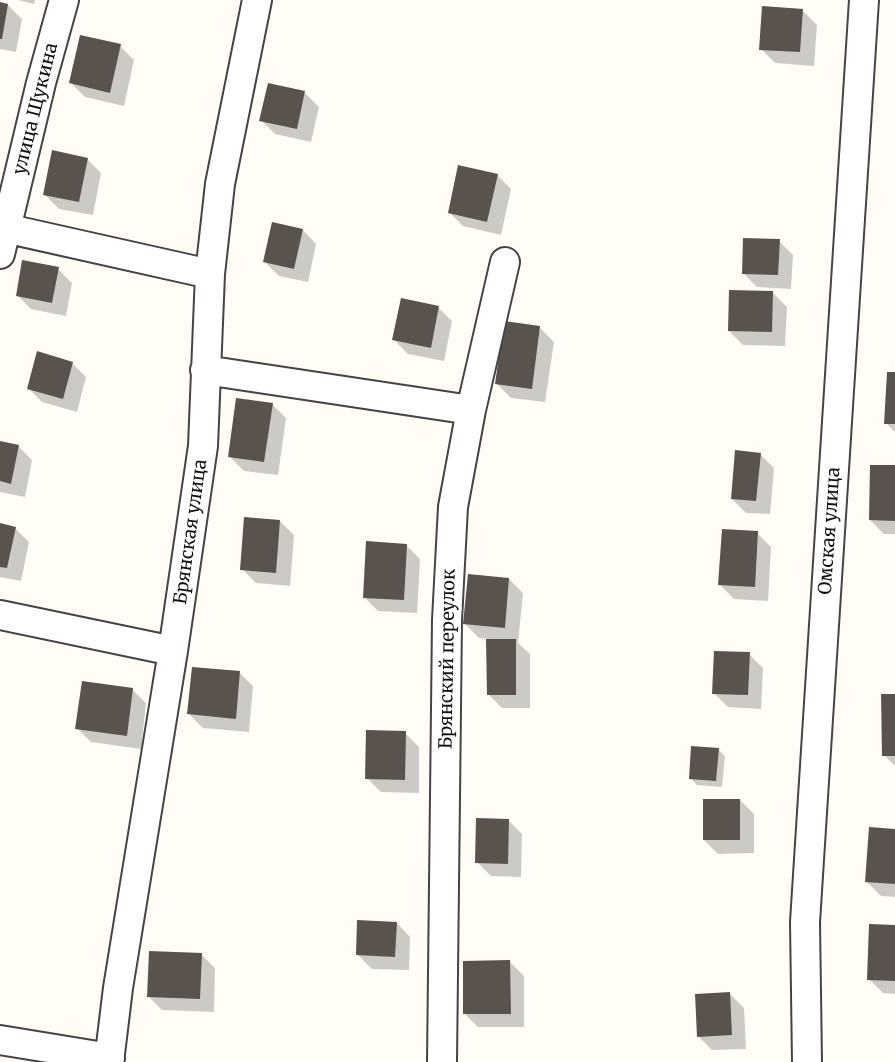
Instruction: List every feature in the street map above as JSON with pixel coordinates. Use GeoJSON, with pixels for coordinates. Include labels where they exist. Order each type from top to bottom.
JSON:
{"type":"FeatureCollection","features":[{"type":"Feature","properties":{"kind":"street","name":"улица Щукина"},"geometry":{"type":"LineString","coordinates":[[2,237],[64,0]]}},
{"type":"Feature","properties":{"kind":"street","name":"Брянская улица"},"geometry":{"type":"LineString","coordinates":[[109,1060],[203,446],[210,274],[220,184],[257,0]]}},
{"type":"Feature","properties":{"kind":"street","name":"Омская улица"},"geometry":{"type":"LineString","coordinates":[[807,1062],[805,922],[864,0]]}},
{"type":"Feature","properties":{"kind":"street"},"geometry":{"type":"LineString","coordinates":[[2,237],[210,274]]}},
{"type":"Feature","properties":{"kind":"street","name":"Брянский переулок"},"geometry":{"type":"LineString","coordinates":[[442,1062],[447,620],[453,507],[471,410],[505,262]]}},
{"type":"Feature","properties":{"kind":"street"},"geometry":{"type":"LineString","coordinates":[[205,370],[471,410]]}},
{"type":"Feature","properties":{"kind":"street"},"geometry":{"type":"LineString","coordinates":[[0,615],[173,651]]}},
{"type":"Feature","properties":{"kind":"street"},"geometry":{"type":"LineString","coordinates":[[0,1040],[109,1060]]}},
{"type":"Feature","properties":{"kind":"building"},"geometry":{"type":"Polygon","coordinates":[[[0,2],[8,4],[2,39],[0,39],[0,2]]]}},
{"type":"Feature","properties":{"kind":"building"},"geometry":{"type":"Polygon","coordinates":[[[762,6],[803,9],[800,52],[759,50],[762,6]]]}},
{"type":"Feature","properties":{"kind":"building"},"geometry":{"type":"Polygon","coordinates":[[[80,35],[121,44],[110,93],[69,83],[80,35]]]}},
{"type":"Feature","properties":{"kind":"building"},"geometry":{"type":"Polygon","coordinates":[[[268,83],[305,91],[297,129],[259,121],[268,83]]]}},
{"type":"Feature","properties":{"kind":"building"},"geometry":{"type":"Polygon","coordinates":[[[52,150],[88,158],[79,202],[43,195],[52,150]]]}},
{"type":"Feature","properties":{"kind":"building"},"geometry":{"type":"Polygon","coordinates":[[[458,165],[498,174],[487,222],[448,213],[458,165]]]}},
{"type":"Feature","properties":{"kind":"building"},"geometry":{"type":"Polygon","coordinates":[[[272,222],[303,229],[294,269],[263,262],[272,222]]]}},
{"type":"Feature","properties":{"kind":"building"},"geometry":{"type":"Polygon","coordinates":[[[743,238],[780,239],[778,275],[742,274],[743,238]]]}},
{"type":"Feature","properties":{"kind":"building"},"geometry":{"type":"Polygon","coordinates":[[[22,260],[59,267],[52,303],[16,296],[22,260]]]}},
{"type":"Feature","properties":{"kind":"building"},"geometry":{"type":"Polygon","coordinates":[[[729,290],[773,291],[772,332],[728,331],[729,290]]]}},
{"type":"Feature","properties":{"kind":"building"},"geometry":{"type":"Polygon","coordinates":[[[401,298],[439,306],[431,348],[392,340],[401,298]]]}},
{"type":"Feature","properties":{"kind":"building"},"geometry":{"type":"Polygon","coordinates":[[[504,321],[540,326],[532,389],[495,384],[504,321]]]}},
{"type":"Feature","properties":{"kind":"building"},"geometry":{"type":"Polygon","coordinates":[[[37,351],[73,362],[63,399],[27,389],[37,351]]]}},
{"type":"Feature","properties":{"kind":"building"},"geometry":{"type":"Polygon","coordinates":[[[887,372],[895,372],[895,424],[884,424],[887,372]]]}},
{"type":"Feature","properties":{"kind":"building"},"geometry":{"type":"Polygon","coordinates":[[[236,398],[273,403],[264,462],[228,457],[236,398]]]}},
{"type":"Feature","properties":{"kind":"building"},"geometry":{"type":"Polygon","coordinates":[[[0,441],[19,445],[11,484],[0,481],[0,441]]]}},
{"type":"Feature","properties":{"kind":"building"},"geometry":{"type":"Polygon","coordinates":[[[735,450],[761,453],[756,501],[731,499],[735,450]]]}},
{"type":"Feature","properties":{"kind":"building"},"geometry":{"type":"Polygon","coordinates":[[[870,465],[895,465],[895,521],[869,520],[870,465]]]}},
{"type":"Feature","properties":{"kind":"building"},"geometry":{"type":"Polygon","coordinates":[[[244,517],[280,520],[276,573],[240,570],[244,517]]]}},
{"type":"Feature","properties":{"kind":"building"},"geometry":{"type":"Polygon","coordinates":[[[0,523],[16,527],[7,568],[0,567],[0,523]]]}},
{"type":"Feature","properties":{"kind":"building"},"geometry":{"type":"Polygon","coordinates":[[[722,529],[758,531],[755,587],[718,585],[722,529]]]}},
{"type":"Feature","properties":{"kind":"building"},"geometry":{"type":"Polygon","coordinates":[[[366,541],[407,544],[404,600],[363,598],[366,541]]]}},
{"type":"Feature","properties":{"kind":"building"},"geometry":{"type":"Polygon","coordinates":[[[468,574],[509,578],[505,628],[463,624],[468,574]]]}},
{"type":"Feature","properties":{"kind":"building"},"geometry":{"type":"Polygon","coordinates":[[[486,639],[516,639],[516,695],[487,695],[486,639]]]}},
{"type":"Feature","properties":{"kind":"building"},"geometry":{"type":"Polygon","coordinates":[[[714,651],[750,652],[748,695],[712,694],[714,651]]]}},
{"type":"Feature","properties":{"kind":"building"},"geometry":{"type":"Polygon","coordinates":[[[192,667],[240,671],[236,719],[187,714],[192,667]]]}},
{"type":"Feature","properties":{"kind":"building"},"geometry":{"type":"Polygon","coordinates":[[[82,681],[133,688],[127,736],[75,729],[82,681]]]}},
{"type":"Feature","properties":{"kind":"building"},"geometry":{"type":"Polygon","coordinates":[[[881,694],[895,694],[895,756],[882,756],[881,694]]]}},
{"type":"Feature","properties":{"kind":"building"},"geometry":{"type":"Polygon","coordinates":[[[366,730],[406,731],[405,780],[365,779],[366,730]]]}},
{"type":"Feature","properties":{"kind":"building"},"geometry":{"type":"Polygon","coordinates":[[[691,746],[719,748],[716,781],[689,779],[691,746]]]}},
{"type":"Feature","properties":{"kind":"building"},"geometry":{"type":"Polygon","coordinates":[[[703,799],[740,799],[740,840],[703,840],[703,799]]]}},
{"type":"Feature","properties":{"kind":"building"},"geometry":{"type":"Polygon","coordinates":[[[476,818],[509,819],[508,864],[475,863],[476,818]]]}},
{"type":"Feature","properties":{"kind":"building"},"geometry":{"type":"Polygon","coordinates":[[[869,827],[895,829],[895,884],[865,882],[869,827]]]}},
{"type":"Feature","properties":{"kind":"building"},"geometry":{"type":"Polygon","coordinates":[[[357,920],[397,922],[395,957],[356,955],[357,920]]]}},
{"type":"Feature","properties":{"kind":"building"},"geometry":{"type":"Polygon","coordinates":[[[869,924],[895,925],[895,981],[867,980],[869,924]]]}},
{"type":"Feature","properties":{"kind":"building"},"geometry":{"type":"Polygon","coordinates":[[[149,951],[202,953],[200,999],[147,997],[149,951]]]}},
{"type":"Feature","properties":{"kind":"building"},"geometry":{"type":"Polygon","coordinates":[[[510,960],[511,1014],[463,1014],[463,961],[510,960]]]}},
{"type":"Feature","properties":{"kind":"building"},"geometry":{"type":"Polygon","coordinates":[[[730,992],[732,1035],[697,1037],[695,994],[730,992]]]}}]}
